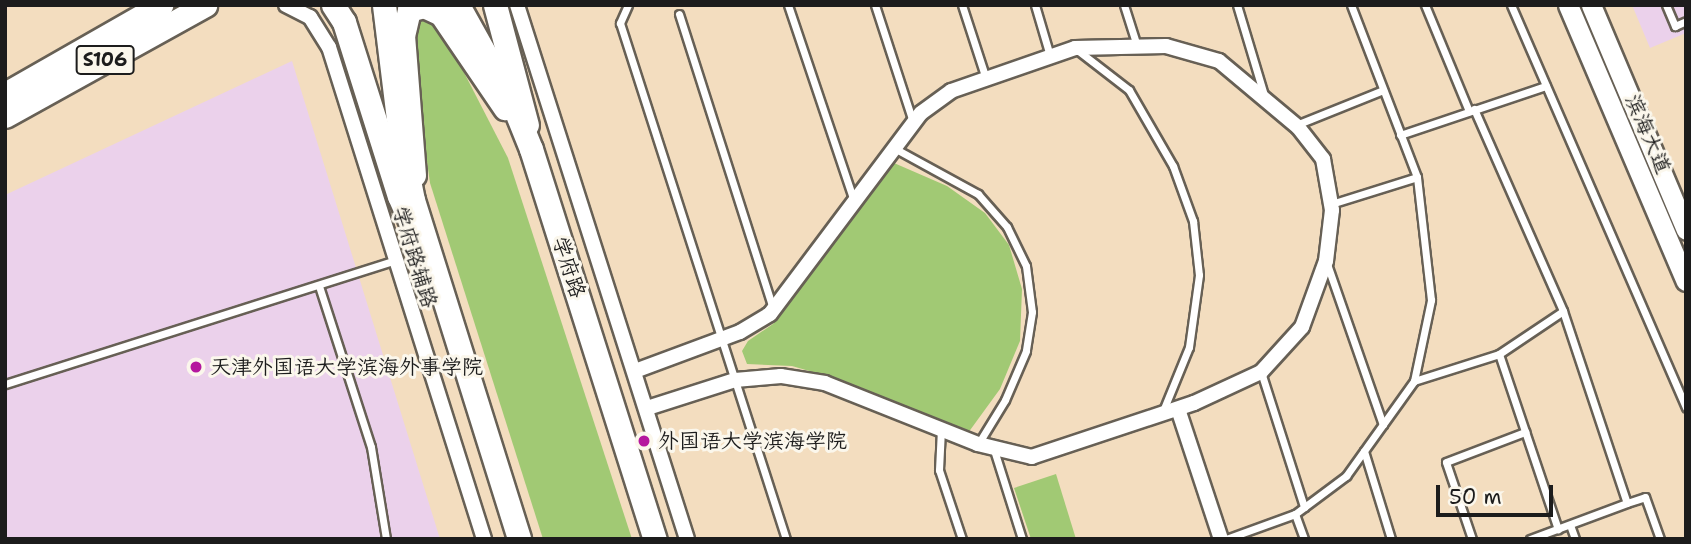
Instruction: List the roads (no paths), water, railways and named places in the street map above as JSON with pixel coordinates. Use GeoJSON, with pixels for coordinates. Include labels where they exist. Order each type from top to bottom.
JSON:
{"type":"FeatureCollection","features":[{"type":"Feature","properties":{"kind":"main road","name":"S106"},"geometry":{"type":"LineString","coordinates":[[5,94],[160,5]]}},
{"type":"Feature","properties":{"kind":"main road","name":"S106"},"geometry":{"type":"LineString","coordinates":[[5,116],[205,5]]}},
{"type":"Feature","properties":{"kind":"main road"},"geometry":{"type":"LineString","coordinates":[[333,5],[344,22],[399,196],[432,263]]}},
{"type":"Feature","properties":{"kind":"main road"},"geometry":{"type":"LineString","coordinates":[[384,5],[400,136],[413,200],[519,539]]}},
{"type":"Feature","properties":{"kind":"main road","name":"学府路"},"geometry":{"type":"LineString","coordinates":[[458,5],[512,102],[531,149],[656,539]]}},
{"type":"Feature","properties":{"kind":"main road"},"geometry":{"type":"LineString","coordinates":[[495,5],[514,63],[531,149]]}},
{"type":"Feature","properties":{"kind":"main road","name":"滨海大道"},"geometry":{"type":"LineString","coordinates":[[1567,5],[1686,281]]}},
{"type":"Feature","properties":{"kind":"main road","name":"滨海大道"},"geometry":{"type":"LineString","coordinates":[[1591,5],[1686,230]]}},
{"type":"Feature","properties":{"kind":"main road"},"geometry":{"type":"LineString","coordinates":[[413,200],[412,115],[403,24],[417,7],[441,14],[458,34],[531,149]]}},
{"type":"Feature","properties":{"kind":"street","name":"学府路辅路"},"geometry":{"type":"LineString","coordinates":[[286,5],[310,17],[329,47],[393,261],[484,539]]}},
{"type":"Feature","properties":{"kind":"street"},"geometry":{"type":"LineString","coordinates":[[517,5],[687,539]]}},
{"type":"Feature","properties":{"kind":"street"},"geometry":{"type":"LineString","coordinates":[[635,371],[722,339],[773,310],[913,122],[951,91],[1075,48],[1167,46],[1219,61],[1264,95],[1296,125],[1323,159],[1331,204],[1326,261],[1302,327],[1261,372],[1162,414],[1032,457],[994,450],[825,383],[781,376],[735,380],[647,408]]}},
{"type":"Feature","properties":{"kind":"street"},"geometry":{"type":"LineString","coordinates":[[1178,408],[1224,539]]}},
{"type":"Feature","properties":{"kind":"lane"},"geometry":{"type":"LineString","coordinates":[[628,5],[620,23],[786,539]]}},
{"type":"Feature","properties":{"kind":"lane"},"geometry":{"type":"LineString","coordinates":[[788,5],[854,202]]}},
{"type":"Feature","properties":{"kind":"lane"},"geometry":{"type":"LineString","coordinates":[[875,5],[913,122]]}},
{"type":"Feature","properties":{"kind":"lane"},"geometry":{"type":"LineString","coordinates":[[962,5],[986,79]]}},
{"type":"Feature","properties":{"kind":"lane"},"geometry":{"type":"LineString","coordinates":[[1035,5],[1050,57]]}},
{"type":"Feature","properties":{"kind":"lane"},"geometry":{"type":"LineString","coordinates":[[1124,5],[1137,47]]}},
{"type":"Feature","properties":{"kind":"lane"},"geometry":{"type":"LineString","coordinates":[[1237,5],[1264,95]]}},
{"type":"Feature","properties":{"kind":"lane"},"geometry":{"type":"LineString","coordinates":[[1224,539],[1295,514],[1346,476],[1414,381],[1431,300],[1417,177],[1351,5]]}},
{"type":"Feature","properties":{"kind":"lane"},"geometry":{"type":"LineString","coordinates":[[1425,5],[1563,311],[1627,503]]}},
{"type":"Feature","properties":{"kind":"lane"},"geometry":{"type":"LineString","coordinates":[[1511,5],[1686,408]]}},
{"type":"Feature","properties":{"kind":"lane"},"geometry":{"type":"LineString","coordinates":[[1666,5],[1675,26],[1686,21]]}},
{"type":"Feature","properties":{"kind":"lane"},"geometry":{"type":"LineString","coordinates":[[679,14],[773,310]]}},
{"type":"Feature","properties":{"kind":"lane"},"geometry":{"type":"LineString","coordinates":[[1075,48],[1129,90],[1173,166],[1193,221],[1199,275],[1189,347],[1162,414]]}},
{"type":"Feature","properties":{"kind":"lane"},"geometry":{"type":"LineString","coordinates":[[1400,135],[1546,86]]}},
{"type":"Feature","properties":{"kind":"lane"},"geometry":{"type":"LineString","coordinates":[[1296,125],[1383,90]]}},
{"type":"Feature","properties":{"kind":"lane"},"geometry":{"type":"LineString","coordinates":[[894,148],[978,194],[1007,228],[1026,266],[1032,312],[1026,351],[1005,400],[978,444]]}},
{"type":"Feature","properties":{"kind":"lane"},"geometry":{"type":"LineString","coordinates":[[1331,204],[1417,177]]}},
{"type":"Feature","properties":{"kind":"lane"},"geometry":{"type":"LineString","coordinates":[[5,384],[393,261]]}},
{"type":"Feature","properties":{"kind":"lane"},"geometry":{"type":"LineString","coordinates":[[1326,261],[1384,425]]}},
{"type":"Feature","properties":{"kind":"lane"},"geometry":{"type":"LineString","coordinates":[[319,286],[371,447],[386,539]]}},
{"type":"Feature","properties":{"kind":"lane"},"geometry":{"type":"LineString","coordinates":[[1414,381],[1499,354],[1563,311]]}},
{"type":"Feature","properties":{"kind":"lane"},"geometry":{"type":"LineString","coordinates":[[1499,354],[1558,529]]}},
{"type":"Feature","properties":{"kind":"lane"},"geometry":{"type":"LineString","coordinates":[[1261,372],[1304,507]]}},
{"type":"Feature","properties":{"kind":"lane"},"geometry":{"type":"LineString","coordinates":[[941,429],[939,470],[962,539]]}},
{"type":"Feature","properties":{"kind":"lane"},"geometry":{"type":"LineString","coordinates":[[1472,539],[1446,462],[1525,432]]}},
{"type":"Feature","properties":{"kind":"lane"},"geometry":{"type":"LineString","coordinates":[[994,450],[1022,539]]}},
{"type":"Feature","properties":{"kind":"lane"},"geometry":{"type":"LineString","coordinates":[[1364,451],[1391,539]]}},
{"type":"Feature","properties":{"kind":"lane"},"geometry":{"type":"LineString","coordinates":[[1530,539],[1645,497],[1660,539]]}},
{"type":"Feature","properties":{"kind":"lane"},"geometry":{"type":"LineString","coordinates":[[1295,514],[1304,539]]}},
{"type":"Feature","properties":{"kind":"lane"},"geometry":{"type":"LineString","coordinates":[[1570,524],[1575,539]]}},
{"type":"Feature","properties":{"kind":"place","name":"天津外国语大学滨海外事学院"},"geometry":{"type":"Point","coordinates":[196,367]}},
{"type":"Feature","properties":{"kind":"place","name":"外国语大学滨海学院"},"geometry":{"type":"Point","coordinates":[644,441]}}]}
